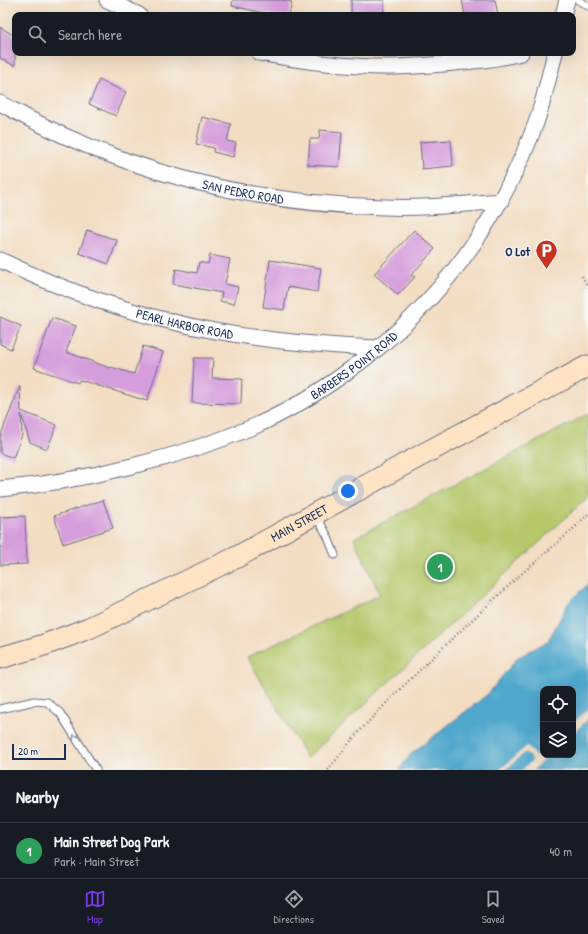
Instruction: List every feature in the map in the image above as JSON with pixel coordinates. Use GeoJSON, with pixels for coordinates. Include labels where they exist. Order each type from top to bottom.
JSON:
{"type":"FeatureCollection","features":[{"type":"Feature","properties":{"kind":"street"},"geometry":{"type":"LineString","coordinates":[[107,0],[133,12]]}},
{"type":"Feature","properties":{"kind":"street"},"geometry":{"type":"LineString","coordinates":[[564,12],[566,0]]}},
{"type":"Feature","properties":{"kind":"street"},"geometry":{"type":"LineString","coordinates":[[276,56],[337,64],[387,67],[430,66],[511,56]]}},
{"type":"Feature","properties":{"kind":"street","name":"BARBERS POINT ROAD"},"geometry":{"type":"LineString","coordinates":[[0,489],[62,481],[112,471],[161,459],[212,443],[256,425],[295,406],[325,387],[378,348],[410,320],[434,296],[479,237],[501,201],[520,162],[536,122],[548,84],[554,56]]}},
{"type":"Feature","properties":{"kind":"street","name":"SAN PEDRO ROAD"},"geometry":{"type":"LineString","coordinates":[[0,103],[59,134],[127,161],[183,179],[236,191],[288,200],[333,205],[385,208],[501,201]]}},
{"type":"Feature","properties":{"kind":"street","name":"PEARL HARBOR ROAD"},"geometry":{"type":"LineString","coordinates":[[0,260],[25,272],[96,300],[177,323],[216,331],[292,342],[378,348]]}},
{"type":"Feature","properties":{"kind":"street","name":"MAIN STREET"},"geometry":{"type":"LineString","coordinates":[[0,658],[44,645],[89,628],[237,557],[405,464],[588,366]]}},
{"type":"Feature","properties":{"kind":"lane"},"geometry":{"type":"LineString","coordinates":[[578,0],[588,6]]}},
{"type":"Feature","properties":{"kind":"lane"},"geometry":{"type":"LineString","coordinates":[[315,515],[327,535],[335,555]]}},
{"type":"Feature","properties":{"kind":"lane"},"geometry":{"type":"LineString","coordinates":[[0,709],[34,701],[47,702],[60,713],[96,770]]}},
{"type":"Feature","properties":{"kind":"path"},"geometry":{"type":"LineString","coordinates":[[582,276],[588,287]]}},
{"type":"Feature","properties":{"kind":"path"},"geometry":{"type":"LineString","coordinates":[[328,770],[355,736],[394,695],[458,632],[588,514]]}},
{"type":"Feature","properties":{"kind":"green space"},"geometry":{"type":"Polygon","coordinates":[[[588,414],[588,497],[307,758],[247,657],[380,595],[354,538],[588,414]]]}},
{"type":"Feature","properties":{"kind":"water"},"geometry":{"type":"Polygon","coordinates":[[[588,584],[588,770],[399,770],[411,754],[488,694],[517,658],[548,641],[569,602],[588,584]]]}},
{"type":"Feature","properties":{"kind":"pier"},"geometry":{"type":"Polygon","coordinates":[[[588,709],[588,719],[576,730],[576,720],[588,709]]]}},
{"type":"Feature","properties":{"kind":"pier"},"geometry":{"type":"Polygon","coordinates":[[[527,746],[536,757],[540,754],[540,758],[546,758],[533,770],[522,770],[533,760],[525,752],[505,770],[500,770],[527,746]]]}},
{"type":"Feature","properties":{"kind":"building"},"geometry":{"type":"Polygon","coordinates":[[[233,0],[282,0],[292,2],[290,12],[259,12],[232,6],[233,0]]]}},
{"type":"Feature","properties":{"kind":"building"},"geometry":{"type":"Polygon","coordinates":[[[351,0],[384,0],[384,12],[351,12],[351,0]]]}},
{"type":"Feature","properties":{"kind":"building"},"geometry":{"type":"Polygon","coordinates":[[[462,0],[495,0],[497,12],[464,12],[462,0]]]}},
{"type":"Feature","properties":{"kind":"building"},"geometry":{"type":"Polygon","coordinates":[[[0,27],[12,34],[12,56],[15,56],[15,66],[0,58],[0,27]]]}},
{"type":"Feature","properties":{"kind":"building"},"geometry":{"type":"Polygon","coordinates":[[[99,80],[126,92],[116,116],[89,104],[99,80]]]}},
{"type":"Feature","properties":{"kind":"building"},"geometry":{"type":"Polygon","coordinates":[[[202,117],[231,124],[227,141],[236,143],[233,157],[213,152],[214,148],[196,144],[202,117]]]}},
{"type":"Feature","properties":{"kind":"building"},"geometry":{"type":"Polygon","coordinates":[[[320,130],[342,132],[339,167],[308,165],[310,139],[319,139],[320,130]]]}},
{"type":"Feature","properties":{"kind":"building"},"geometry":{"type":"Polygon","coordinates":[[[451,140],[453,166],[422,169],[420,142],[451,140]]]}},
{"type":"Feature","properties":{"kind":"building"},"geometry":{"type":"Polygon","coordinates":[[[87,230],[117,240],[109,264],[79,253],[87,230]]]}},
{"type":"Feature","properties":{"kind":"building"},"geometry":{"type":"Polygon","coordinates":[[[414,230],[435,249],[411,275],[415,277],[398,295],[374,274],[414,230]]]}},
{"type":"Feature","properties":{"kind":"building"},"geometry":{"type":"Polygon","coordinates":[[[210,255],[230,259],[225,284],[238,287],[234,304],[220,301],[222,293],[173,284],[176,269],[197,273],[199,262],[208,264],[210,255]]]}},
{"type":"Feature","properties":{"kind":"building"},"geometry":{"type":"Polygon","coordinates":[[[270,260],[321,268],[317,292],[288,287],[284,310],[263,307],[270,260]]]}},
{"type":"Feature","properties":{"kind":"building"},"geometry":{"type":"Polygon","coordinates":[[[0,317],[21,326],[11,349],[0,344],[0,317]]]}},
{"type":"Feature","properties":{"kind":"building"},"geometry":{"type":"Polygon","coordinates":[[[52,318],[76,326],[66,352],[110,368],[111,367],[134,374],[143,346],[163,352],[147,401],[80,380],[78,383],[34,368],[52,318]]]}},
{"type":"Feature","properties":{"kind":"building"},"geometry":{"type":"Polygon","coordinates":[[[194,358],[213,358],[212,378],[242,379],[241,404],[192,403],[194,358]]]}},
{"type":"Feature","properties":{"kind":"building"},"geometry":{"type":"Polygon","coordinates":[[[20,386],[21,411],[57,425],[47,449],[30,442],[21,414],[22,435],[13,458],[0,453],[0,437],[20,386]]]}},
{"type":"Feature","properties":{"kind":"building"},"geometry":{"type":"Polygon","coordinates":[[[103,500],[113,528],[63,544],[54,516],[103,500]]]}},
{"type":"Feature","properties":{"kind":"building"},"geometry":{"type":"Polygon","coordinates":[[[25,516],[27,564],[0,565],[0,517],[25,516]]]}},
{"type":"Feature","properties":{"kind":"place","name":"O Lot"},"geometry":{"type":"Point","coordinates":[546,270]}},
{"type":"Feature","properties":{"kind":"place","name":"Main Street Dog Park"},"geometry":{"type":"Point","coordinates":[440,567]}}]}
